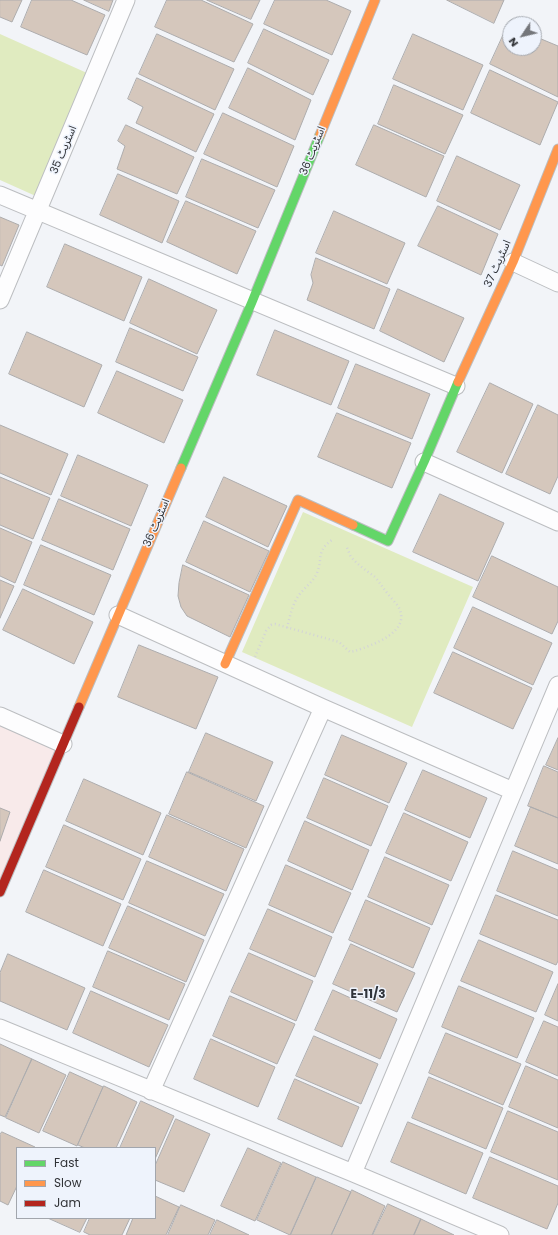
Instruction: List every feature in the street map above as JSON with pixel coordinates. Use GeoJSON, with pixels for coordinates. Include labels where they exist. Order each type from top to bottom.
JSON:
{"type":"FeatureCollection","features":[{"type":"Feature","properties":{"kind":"street","name":"اسٹریٹ 35"},"geometry":{"type":"LineString","coordinates":[[0,300],[126,0]]}},
{"type":"Feature","properties":{"kind":"street","name":"اسٹریٹ 36"},"geometry":{"type":"LineString","coordinates":[[0,892],[252,302],[374,0]]}},
{"type":"Feature","properties":{"kind":"street","name":"اسٹریٹ 37"},"geometry":{"type":"LineString","coordinates":[[225,664],[298,500],[388,541],[424,462],[456,386],[513,262],[558,149]]}},
{"type":"Feature","properties":{"kind":"street"},"geometry":{"type":"LineString","coordinates":[[0,195],[252,302],[456,386]]}},
{"type":"Feature","properties":{"kind":"street"},"geometry":{"type":"LineString","coordinates":[[513,262],[558,283]]}},
{"type":"Feature","properties":{"kind":"street"},"geometry":{"type":"LineString","coordinates":[[424,462],[558,522]]}},
{"type":"Feature","properties":{"kind":"street"},"geometry":{"type":"LineString","coordinates":[[118,615],[323,708],[513,791]]}},
{"type":"Feature","properties":{"kind":"street"},"geometry":{"type":"LineString","coordinates":[[353,1173],[558,685]]}},
{"type":"Feature","properties":{"kind":"street"},"geometry":{"type":"LineString","coordinates":[[151,1091],[323,708]]}},
{"type":"Feature","properties":{"kind":"street"},"geometry":{"type":"LineString","coordinates":[[0,716],[63,744]]}},
{"type":"Feature","properties":{"kind":"street"},"geometry":{"type":"LineString","coordinates":[[0,1028],[500,1235]]}},
{"type":"Feature","properties":{"kind":"path"},"geometry":{"type":"LineString","coordinates":[[287,628],[295,602],[316,574],[320,565],[321,552],[326,544],[333,539]]}},
{"type":"Feature","properties":{"kind":"path"},"geometry":{"type":"LineString","coordinates":[[248,674],[266,631],[271,625],[275,624],[339,642],[350,652],[383,640],[398,626],[401,619],[398,607],[382,584],[360,566],[351,556],[344,544]]}},
{"type":"Feature","properties":{"kind":"shaded area"},"geometry":{"type":"Polygon","coordinates":[[[0,717],[63,744],[0,892],[0,717]]]}},
{"type":"Feature","properties":{"kind":"green space"},"geometry":{"type":"Polygon","coordinates":[[[0,34],[87,73],[38,197],[0,180],[0,34]]]}},
{"type":"Feature","properties":{"kind":"green space"},"geometry":{"type":"Polygon","coordinates":[[[303,512],[473,587],[412,727],[242,652],[303,512]]]}},
{"type":"Feature","properties":{"kind":"building"},"geometry":{"type":"Polygon","coordinates":[[[0,0],[22,0],[12,22],[0,17],[0,0]]]}},
{"type":"Feature","properties":{"kind":"building"},"geometry":{"type":"Polygon","coordinates":[[[32,0],[71,0],[105,15],[87,55],[21,27],[32,0]]]}},
{"type":"Feature","properties":{"kind":"building"},"geometry":{"type":"Polygon","coordinates":[[[84,0],[113,0],[109,11],[84,0]]]}},
{"type":"Feature","properties":{"kind":"building"},"geometry":{"type":"Polygon","coordinates":[[[167,0],[201,0],[253,24],[234,62],[155,27],[167,0]]]}},
{"type":"Feature","properties":{"kind":"building"},"geometry":{"type":"Polygon","coordinates":[[[207,0],[260,0],[251,19],[207,0]]]}},
{"type":"Feature","properties":{"kind":"building"},"geometry":{"type":"Polygon","coordinates":[[[275,0],[326,0],[351,11],[332,55],[264,24],[275,0]]]}},
{"type":"Feature","properties":{"kind":"building"},"geometry":{"type":"Polygon","coordinates":[[[447,0],[504,0],[494,23],[447,0]]]}},
{"type":"Feature","properties":{"kind":"building"},"geometry":{"type":"Polygon","coordinates":[[[264,29],[329,60],[313,95],[248,63],[264,29]]]}},
{"type":"Feature","properties":{"kind":"building"},"geometry":{"type":"Polygon","coordinates":[[[157,34],[234,69],[215,110],[139,74],[157,34]]]}},
{"type":"Feature","properties":{"kind":"building"},"geometry":{"type":"Polygon","coordinates":[[[413,34],[483,65],[463,110],[393,79],[413,34]]]}},
{"type":"Feature","properties":{"kind":"building"},"geometry":{"type":"Polygon","coordinates":[[[502,38],[502,56],[542,56],[542,39],[558,46],[558,97],[490,64],[502,38]]]}},
{"type":"Feature","properties":{"kind":"building"},"geometry":{"type":"Polygon","coordinates":[[[248,68],[311,100],[295,140],[229,108],[248,68]]]}},
{"type":"Feature","properties":{"kind":"building"},"geometry":{"type":"Polygon","coordinates":[[[490,70],[558,102],[540,145],[471,113],[490,70]]]}},
{"type":"Feature","properties":{"kind":"building"},"geometry":{"type":"Polygon","coordinates":[[[137,78],[214,114],[196,152],[136,123],[143,107],[128,99],[137,78]]]}},
{"type":"Feature","properties":{"kind":"building"},"geometry":{"type":"Polygon","coordinates":[[[394,85],[463,115],[445,154],[378,124],[394,85]]]}},
{"type":"Feature","properties":{"kind":"building"},"geometry":{"type":"Polygon","coordinates":[[[223,113],[294,146],[277,187],[204,154],[223,113]]]}},
{"type":"Feature","properties":{"kind":"building"},"geometry":{"type":"Polygon","coordinates":[[[126,125],[194,157],[177,194],[117,169],[125,146],[118,141],[126,125]]]}},
{"type":"Feature","properties":{"kind":"building"},"geometry":{"type":"Polygon","coordinates":[[[374,125],[444,156],[426,197],[356,165],[374,125]]]}},
{"type":"Feature","properties":{"kind":"building"},"geometry":{"type":"Polygon","coordinates":[[[457,156],[520,185],[500,230],[437,201],[457,156]]]}},
{"type":"Feature","properties":{"kind":"building"},"geometry":{"type":"Polygon","coordinates":[[[202,159],[275,190],[258,228],[186,197],[202,159]]]}},
{"type":"Feature","properties":{"kind":"building"},"geometry":{"type":"Polygon","coordinates":[[[118,174],[179,201],[162,243],[100,215],[118,174]]]}},
{"type":"Feature","properties":{"kind":"building"},"geometry":{"type":"Polygon","coordinates":[[[186,201],[256,231],[237,274],[167,242],[186,201]]]}},
{"type":"Feature","properties":{"kind":"building"},"geometry":{"type":"Polygon","coordinates":[[[438,206],[498,234],[481,275],[418,246],[438,206]]]}},
{"type":"Feature","properties":{"kind":"building"},"geometry":{"type":"Polygon","coordinates":[[[334,211],[405,243],[387,284],[316,253],[334,211]]]}},
{"type":"Feature","properties":{"kind":"building"},"geometry":{"type":"Polygon","coordinates":[[[0,217],[19,225],[2,266],[0,265],[0,217]]]}},
{"type":"Feature","properties":{"kind":"building"},"geometry":{"type":"Polygon","coordinates":[[[65,244],[142,277],[124,321],[47,287],[65,244]]]}},
{"type":"Feature","properties":{"kind":"building"},"geometry":{"type":"Polygon","coordinates":[[[316,258],[390,289],[374,329],[307,300],[313,283],[311,275],[316,258]]]}},
{"type":"Feature","properties":{"kind":"building"},"geometry":{"type":"Polygon","coordinates":[[[149,279],[217,310],[197,354],[130,323],[149,279]]]}},
{"type":"Feature","properties":{"kind":"building"},"geometry":{"type":"Polygon","coordinates":[[[398,289],[464,318],[444,362],[380,331],[398,289]]]}},
{"type":"Feature","properties":{"kind":"building"},"geometry":{"type":"Polygon","coordinates":[[[130,328],[198,357],[183,391],[116,362],[130,328]]]}},
{"type":"Feature","properties":{"kind":"building"},"geometry":{"type":"Polygon","coordinates":[[[275,330],[349,361],[331,405],[257,375],[275,330]]]}},
{"type":"Feature","properties":{"kind":"building"},"geometry":{"type":"Polygon","coordinates":[[[27,332],[102,365],[84,407],[9,374],[27,332]]]}},
{"type":"Feature","properties":{"kind":"building"},"geometry":{"type":"Polygon","coordinates":[[[356,364],[430,394],[412,439],[338,408],[356,364]]]}},
{"type":"Feature","properties":{"kind":"building"},"geometry":{"type":"Polygon","coordinates":[[[117,371],[183,400],[164,443],[98,413],[117,371]]]}},
{"type":"Feature","properties":{"kind":"building"},"geometry":{"type":"Polygon","coordinates":[[[490,383],[533,404],[502,473],[457,452],[490,383]]]}},
{"type":"Feature","properties":{"kind":"building"},"geometry":{"type":"Polygon","coordinates":[[[538,405],[558,415],[558,476],[550,494],[506,474],[538,405]]]}},
{"type":"Feature","properties":{"kind":"building"},"geometry":{"type":"Polygon","coordinates":[[[337,413],[411,443],[392,488],[318,457],[337,413]]]}},
{"type":"Feature","properties":{"kind":"building"},"geometry":{"type":"Polygon","coordinates":[[[0,425],[68,454],[51,495],[0,473],[0,425]]]}},
{"type":"Feature","properties":{"kind":"building"},"geometry":{"type":"Polygon","coordinates":[[[78,455],[148,485],[131,526],[61,496],[78,455]]]}},
{"type":"Feature","properties":{"kind":"building"},"geometry":{"type":"Polygon","coordinates":[[[0,477],[50,498],[33,539],[0,525],[0,477]]]}},
{"type":"Feature","properties":{"kind":"building"},"geometry":{"type":"Polygon","coordinates":[[[224,477],[287,506],[268,547],[206,517],[224,477]]]}},
{"type":"Feature","properties":{"kind":"building"},"geometry":{"type":"Polygon","coordinates":[[[440,494],[504,523],[478,581],[413,552],[440,494]]]}},
{"type":"Feature","properties":{"kind":"building"},"geometry":{"type":"Polygon","coordinates":[[[59,499],[130,529],[113,570],[42,540],[59,499]]]}},
{"type":"Feature","properties":{"kind":"building"},"geometry":{"type":"Polygon","coordinates":[[[204,521],[269,551],[250,592],[186,562],[204,521]]]}},
{"type":"Feature","properties":{"kind":"building"},"geometry":{"type":"Polygon","coordinates":[[[0,528],[32,542],[15,583],[0,576],[0,528]]]}},
{"type":"Feature","properties":{"kind":"building"},"geometry":{"type":"Polygon","coordinates":[[[41,545],[111,575],[94,615],[24,585],[41,545]]]}},
{"type":"Feature","properties":{"kind":"building"},"geometry":{"type":"Polygon","coordinates":[[[492,556],[558,587],[558,621],[552,634],[473,597],[492,556]]]}},
{"type":"Feature","properties":{"kind":"building"},"geometry":{"type":"Polygon","coordinates":[[[183,565],[249,595],[230,637],[187,616],[181,607],[178,596],[183,565]]]}},
{"type":"Feature","properties":{"kind":"building"},"geometry":{"type":"Polygon","coordinates":[[[0,580],[14,586],[0,618],[0,580]]]}},
{"type":"Feature","properties":{"kind":"building"},"geometry":{"type":"Polygon","coordinates":[[[23,589],[93,622],[74,664],[3,630],[23,589]]]}},
{"type":"Feature","properties":{"kind":"building"},"geometry":{"type":"Polygon","coordinates":[[[473,607],[552,643],[533,685],[454,648],[473,607]]]}},
{"type":"Feature","properties":{"kind":"building"},"geometry":{"type":"Polygon","coordinates":[[[139,645],[218,677],[196,729],[118,697],[139,645]]]}},
{"type":"Feature","properties":{"kind":"building"},"geometry":{"type":"Polygon","coordinates":[[[453,652],[532,688],[513,729],[434,693],[453,652]]]}},
{"type":"Feature","properties":{"kind":"building"},"geometry":{"type":"Polygon","coordinates":[[[206,733],[273,762],[256,801],[189,772],[206,733]]]}},
{"type":"Feature","properties":{"kind":"building"},"geometry":{"type":"Polygon","coordinates":[[[342,735],[407,763],[389,803],[325,775],[342,735]]]}},
{"type":"Feature","properties":{"kind":"building"},"geometry":{"type":"Polygon","coordinates":[[[558,738],[558,770],[546,765],[558,738]]]}},
{"type":"Feature","properties":{"kind":"building"},"geometry":{"type":"Polygon","coordinates":[[[544,766],[558,772],[558,818],[528,806],[544,766]]]}},
{"type":"Feature","properties":{"kind":"building"},"geometry":{"type":"Polygon","coordinates":[[[423,770],[487,798],[470,838],[405,810],[423,770]]]}},
{"type":"Feature","properties":{"kind":"building"},"geometry":{"type":"Polygon","coordinates":[[[187,772],[264,806],[246,848],[169,814],[187,772]]]}},
{"type":"Feature","properties":{"kind":"building"},"geometry":{"type":"Polygon","coordinates":[[[324,778],[388,806],[371,846],[307,818],[324,778]]]}},
{"type":"Feature","properties":{"kind":"building"},"geometry":{"type":"Polygon","coordinates":[[[84,779],[161,813],[143,855],[66,821],[84,779]]]}},
{"type":"Feature","properties":{"kind":"building"},"geometry":{"type":"Polygon","coordinates":[[[531,807],[558,818],[558,864],[515,846],[531,807]]]}},
{"type":"Feature","properties":{"kind":"building"},"geometry":{"type":"Polygon","coordinates":[[[0,808],[10,812],[0,841],[0,808]]]}},
{"type":"Feature","properties":{"kind":"building"},"geometry":{"type":"Polygon","coordinates":[[[404,813],[468,842],[451,881],[386,853],[404,813]]]}},
{"type":"Feature","properties":{"kind":"building"},"geometry":{"type":"Polygon","coordinates":[[[167,815],[244,849],[226,891],[149,857],[167,815]]]}},
{"type":"Feature","properties":{"kind":"building"},"geometry":{"type":"Polygon","coordinates":[[[305,821],[369,850],[352,890],[288,861],[305,821]]]}},
{"type":"Feature","properties":{"kind":"building"},"geometry":{"type":"Polygon","coordinates":[[[64,825],[141,859],[123,900],[46,867],[64,825]]]}},
{"type":"Feature","properties":{"kind":"building"},"geometry":{"type":"Polygon","coordinates":[[[513,851],[558,870],[558,916],[497,891],[513,851]]]}},
{"type":"Feature","properties":{"kind":"building"},"geometry":{"type":"Polygon","coordinates":[[[385,857],[449,885],[432,925],[368,897],[385,857]]]}},
{"type":"Feature","properties":{"kind":"building"},"geometry":{"type":"Polygon","coordinates":[[[147,861],[224,894],[205,936],[129,903],[147,861]]]}},
{"type":"Feature","properties":{"kind":"building"},"geometry":{"type":"Polygon","coordinates":[[[286,865],[351,893],[333,933],[269,905],[286,865]]]}},
{"type":"Feature","properties":{"kind":"building"},"geometry":{"type":"Polygon","coordinates":[[[44,870],[121,904],[103,946],[26,912],[44,870]]]}},
{"type":"Feature","properties":{"kind":"building"},"geometry":{"type":"Polygon","coordinates":[[[496,895],[558,920],[558,961],[556,965],[480,934],[496,895]]]}},
{"type":"Feature","properties":{"kind":"building"},"geometry":{"type":"Polygon","coordinates":[[[366,900],[430,928],[413,968],[349,940],[366,900]]]}},
{"type":"Feature","properties":{"kind":"building"},"geometry":{"type":"Polygon","coordinates":[[[128,906],[204,940],[186,982],[109,948],[128,906]]]}},
{"type":"Feature","properties":{"kind":"building"},"geometry":{"type":"Polygon","coordinates":[[[268,909],[332,937],[315,977],[250,949],[268,909]]]}},
{"type":"Feature","properties":{"kind":"building"},"geometry":{"type":"Polygon","coordinates":[[[479,940],[553,972],[536,1012],[461,981],[479,940]]]}},
{"type":"Feature","properties":{"kind":"building"},"geometry":{"type":"Polygon","coordinates":[[[351,944],[415,973],[397,1012],[333,984],[351,944]]]}},
{"type":"Feature","properties":{"kind":"building"},"geometry":{"type":"Polygon","coordinates":[[[108,951],[185,984],[169,1020],[93,987],[108,951]]]}},
{"type":"Feature","properties":{"kind":"building"},"geometry":{"type":"Polygon","coordinates":[[[249,953],[313,981],[296,1021],[231,992],[249,953]]]}},
{"type":"Feature","properties":{"kind":"building"},"geometry":{"type":"Polygon","coordinates":[[[8,954],[85,988],[67,1030],[0,1001],[0,973],[8,954]]]}},
{"type":"Feature","properties":{"kind":"building"},"geometry":{"type":"Polygon","coordinates":[[[558,984],[558,1021],[545,1015],[558,984]]]}},
{"type":"Feature","properties":{"kind":"building"},"geometry":{"type":"Polygon","coordinates":[[[459,986],[534,1018],[517,1058],[442,1027],[459,986]]]}},
{"type":"Feature","properties":{"kind":"building"},"geometry":{"type":"Polygon","coordinates":[[[333,990],[397,1019],[380,1059],[315,1030],[333,990]]]}},
{"type":"Feature","properties":{"kind":"building"},"geometry":{"type":"Polygon","coordinates":[[[91,991],[168,1025],[149,1067],[73,1033],[91,991]]]}},
{"type":"Feature","properties":{"kind":"building"},"geometry":{"type":"Polygon","coordinates":[[[230,996],[295,1024],[277,1064],[213,1036],[230,996]]]}},
{"type":"Feature","properties":{"kind":"building"},"geometry":{"type":"Polygon","coordinates":[[[544,1021],[558,1027],[558,1076],[526,1062],[544,1021]]]}},
{"type":"Feature","properties":{"kind":"building"},"geometry":{"type":"Polygon","coordinates":[[[446,1033],[521,1064],[503,1105],[429,1073],[446,1033]]]}},
{"type":"Feature","properties":{"kind":"building"},"geometry":{"type":"Polygon","coordinates":[[[314,1036],[378,1064],[361,1104],[296,1076],[314,1036]]]}},
{"type":"Feature","properties":{"kind":"building"},"geometry":{"type":"Polygon","coordinates":[[[211,1039],[275,1067],[258,1107],[194,1079],[211,1039]]]}},
{"type":"Feature","properties":{"kind":"building"},"geometry":{"type":"Polygon","coordinates":[[[0,1044],[32,1059],[5,1117],[0,1115],[0,1044]]]}},
{"type":"Feature","properties":{"kind":"building"},"geometry":{"type":"Polygon","coordinates":[[[32,1059],[66,1075],[39,1133],[6,1118],[32,1059]]]}},
{"type":"Feature","properties":{"kind":"building"},"geometry":{"type":"Polygon","coordinates":[[[526,1066],[558,1080],[558,1128],[509,1107],[526,1066]]]}},
{"type":"Feature","properties":{"kind":"building"},"geometry":{"type":"Polygon","coordinates":[[[70,1072],[103,1087],[77,1146],[43,1131],[70,1072]]]}},
{"type":"Feature","properties":{"kind":"building"},"geometry":{"type":"Polygon","coordinates":[[[429,1077],[503,1108],[486,1149],[412,1118],[429,1077]]]}},
{"type":"Feature","properties":{"kind":"building"},"geometry":{"type":"Polygon","coordinates":[[[295,1079],[359,1107],[342,1147],[278,1119],[295,1079]]]}},
{"type":"Feature","properties":{"kind":"building"},"geometry":{"type":"Polygon","coordinates":[[[104,1086],[137,1102],[116,1147],[83,1147],[78,1145],[104,1086]]]}},
{"type":"Feature","properties":{"kind":"building"},"geometry":{"type":"Polygon","coordinates":[[[141,1101],[174,1116],[156,1157],[156,1147],[120,1147],[141,1101]]]}},
{"type":"Feature","properties":{"kind":"building"},"geometry":{"type":"Polygon","coordinates":[[[508,1111],[558,1132],[558,1180],[491,1152],[508,1111]]]}},
{"type":"Feature","properties":{"kind":"building"},"geometry":{"type":"Polygon","coordinates":[[[176,1119],[210,1134],[184,1192],[156,1180],[156,1164],[176,1119]]]}},
{"type":"Feature","properties":{"kind":"building"},"geometry":{"type":"Polygon","coordinates":[[[408,1122],[483,1153],[466,1194],[391,1162],[408,1122]]]}},
{"type":"Feature","properties":{"kind":"building"},"geometry":{"type":"Polygon","coordinates":[[[2,1132],[35,1147],[16,1147],[16,1188],[8,1205],[0,1201],[0,1135],[2,1132]]]}},
{"type":"Feature","properties":{"kind":"building"},"geometry":{"type":"Polygon","coordinates":[[[248,1148],[281,1163],[255,1221],[221,1206],[248,1148]]]}},
{"type":"Feature","properties":{"kind":"building"},"geometry":{"type":"Polygon","coordinates":[[[490,1157],[558,1186],[558,1203],[547,1229],[473,1198],[490,1157]]]}},
{"type":"Feature","properties":{"kind":"building"},"geometry":{"type":"Polygon","coordinates":[[[283,1162],[316,1177],[290,1235],[257,1220],[283,1162]]]}},
{"type":"Feature","properties":{"kind":"building"},"geometry":{"type":"Polygon","coordinates":[[[317,1177],[351,1192],[331,1235],[291,1235],[317,1177]]]}},
{"type":"Feature","properties":{"kind":"building"},"geometry":{"type":"Polygon","coordinates":[[[352,1190],[385,1206],[372,1235],[332,1235],[352,1190]]]}},
{"type":"Feature","properties":{"kind":"building"},"geometry":{"type":"Polygon","coordinates":[[[156,1196],[179,1207],[166,1235],[126,1235],[133,1219],[156,1219],[156,1196]]]}},
{"type":"Feature","properties":{"kind":"building"},"geometry":{"type":"Polygon","coordinates":[[[388,1204],[421,1219],[414,1235],[373,1235],[388,1204]]]}},
{"type":"Feature","properties":{"kind":"building"},"geometry":{"type":"Polygon","coordinates":[[[181,1205],[215,1220],[208,1235],[168,1235],[181,1205]]]}},
{"type":"Feature","properties":{"kind":"building"},"geometry":{"type":"Polygon","coordinates":[[[50,1219],[86,1219],[80,1232],[50,1219]]]}},
{"type":"Feature","properties":{"kind":"building"},"geometry":{"type":"Polygon","coordinates":[[[90,1219],[130,1219],[122,1235],[90,1235],[84,1232],[90,1219]]]}},
{"type":"Feature","properties":{"kind":"building"},"geometry":{"type":"Polygon","coordinates":[[[421,1219],[454,1235],[414,1235],[421,1219]]]}},
{"type":"Feature","properties":{"kind":"building"},"geometry":{"type":"Polygon","coordinates":[[[217,1220],[249,1235],[210,1235],[217,1220]]]}},
{"type":"Feature","properties":{"kind":"traffic: fast"},"geometry":{"type":"LineString","coordinates":[[181,468],[252,302],[320,135]]}},
{"type":"Feature","properties":{"kind":"traffic: fast"},"geometry":{"type":"LineString","coordinates":[[353,525],[388,541],[458,382]]}},
{"type":"Feature","properties":{"kind":"traffic: slow"},"geometry":{"type":"LineString","coordinates":[[320,135],[375,0]]}},
{"type":"Feature","properties":{"kind":"traffic: slow"},"geometry":{"type":"LineString","coordinates":[[458,382],[513,262],[558,149]]}},
{"type":"Feature","properties":{"kind":"traffic: slow"},"geometry":{"type":"LineString","coordinates":[[79,707],[181,468]]}},
{"type":"Feature","properties":{"kind":"traffic: slow"},"geometry":{"type":"LineString","coordinates":[[225,664],[298,500],[353,525]]}},
{"type":"Feature","properties":{"kind":"traffic: jam"},"geometry":{"type":"LineString","coordinates":[[0,892],[79,707]]}},
{"type":"Feature","properties":{"kind":"district","name":"E-11/3"},"geometry":{"type":"Point","coordinates":[368,995]}}]}
